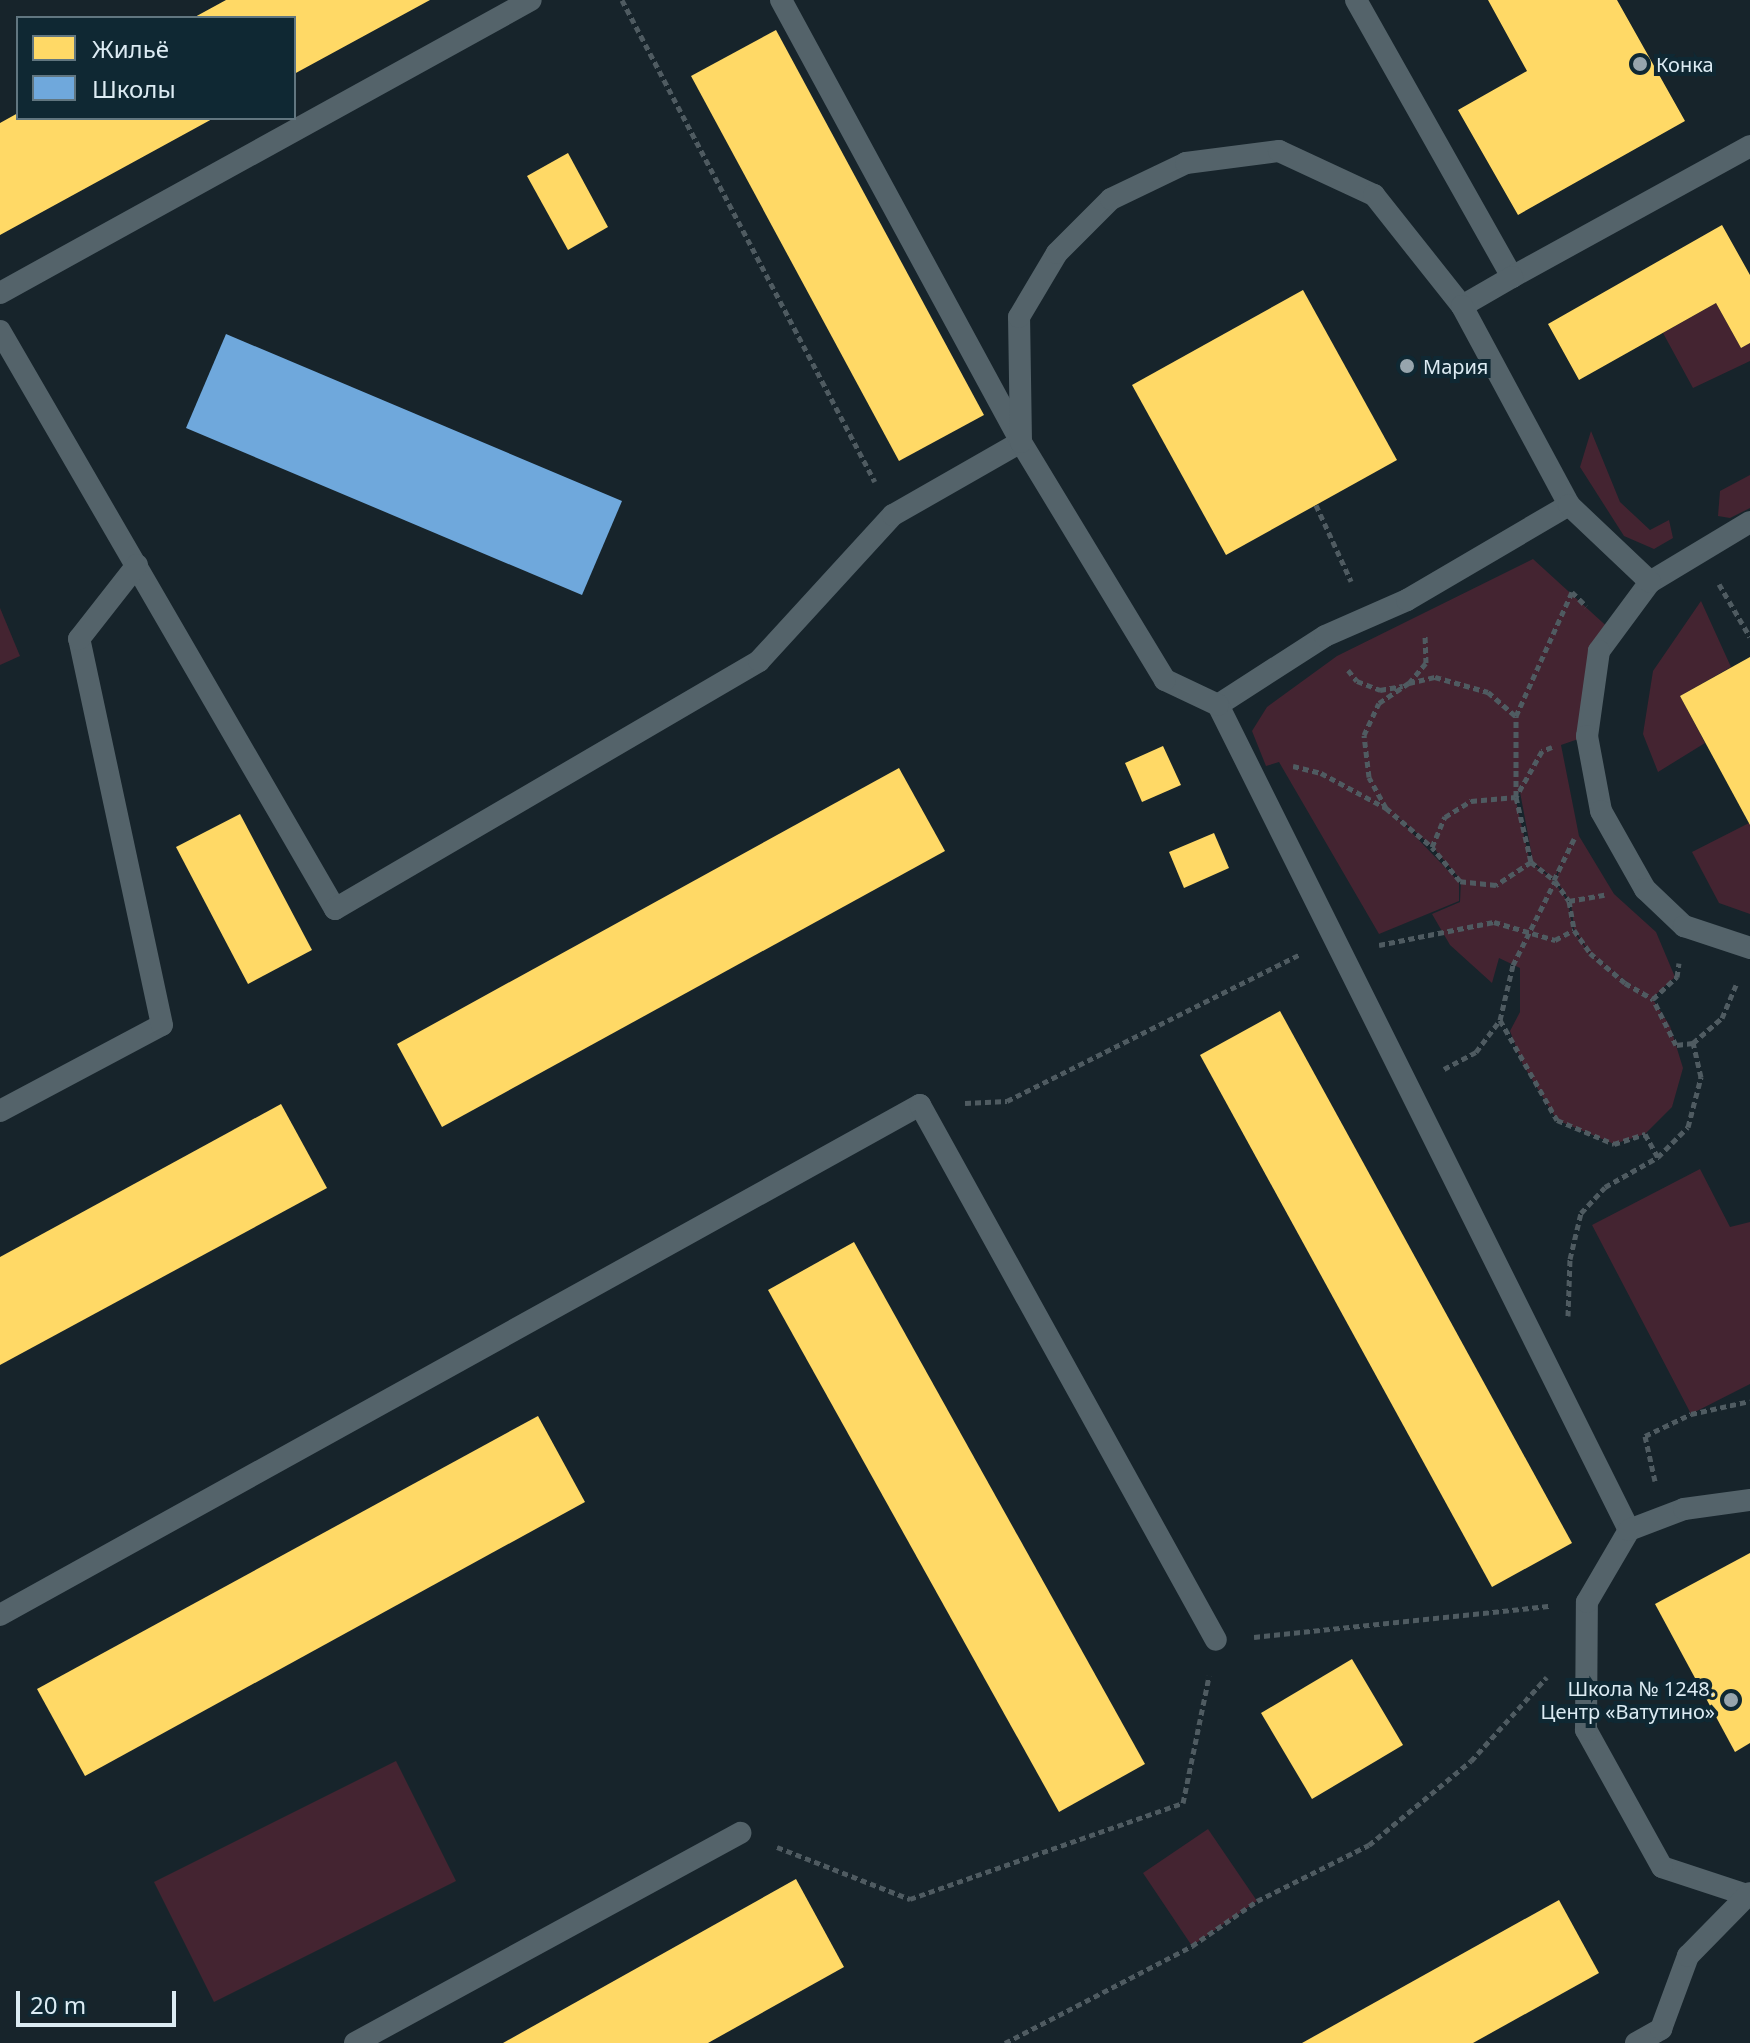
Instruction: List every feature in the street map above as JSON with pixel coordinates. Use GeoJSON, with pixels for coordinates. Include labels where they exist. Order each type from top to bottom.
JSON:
{"type":"FeatureCollection","features":[{"type":"Feature","properties":{"kind":"lane"},"geometry":{"type":"LineString","coordinates":[[0,293],[531,0]]}},
{"type":"Feature","properties":{"kind":"lane"},"geometry":{"type":"LineString","coordinates":[[781,0],[1021,442],[1165,680],[1218,705],[1350,962],[1629,1530]]}},
{"type":"Feature","properties":{"kind":"lane"},"geometry":{"type":"LineString","coordinates":[[1356,0],[1512,277]]}},
{"type":"Feature","properties":{"kind":"lane"},"geometry":{"type":"LineString","coordinates":[[1462,306],[1750,146]]}},
{"type":"Feature","properties":{"kind":"lane"},"geometry":{"type":"LineString","coordinates":[[1021,442],[1019,317],[1057,253],[1111,199],[1186,163],[1279,151],[1374,195],[1462,306],[1569,505],[1650,582]]}},
{"type":"Feature","properties":{"kind":"lane"},"geometry":{"type":"LineString","coordinates":[[0,331],[335,909],[759,661],[893,515],[1021,442]]}},
{"type":"Feature","properties":{"kind":"lane"},"geometry":{"type":"LineString","coordinates":[[1218,705],[1325,636],[1407,600],[1569,505]]}},
{"type":"Feature","properties":{"kind":"lane"},"geometry":{"type":"LineString","coordinates":[[1750,522],[1650,582],[1599,651],[1587,736],[1608,823],[1645,889],[1684,926],[1750,948]]}},
{"type":"Feature","properties":{"kind":"lane"},"geometry":{"type":"LineString","coordinates":[[0,1111],[162,1025],[79,639],[137,565]]}},
{"type":"Feature","properties":{"kind":"lane"},"geometry":{"type":"LineString","coordinates":[[0,1615],[920,1105],[1216,1640]]}},
{"type":"Feature","properties":{"kind":"lane"},"geometry":{"type":"LineString","coordinates":[[1636,2043],[1661,2029],[1688,1956],[1748,1894],[1662,1867],[1586,1730],[1587,1602],[1629,1530],[1663,1517],[1750,1500]]}},
{"type":"Feature","properties":{"kind":"lane"},"geometry":{"type":"LineString","coordinates":[[355,2043],[740,1833]]}},
{"type":"Feature","properties":{"kind":"path"},"geometry":{"type":"LineString","coordinates":[[622,0],[893,515]]}},
{"type":"Feature","properties":{"kind":"path"},"geometry":{"type":"LineString","coordinates":[[1316,505],[1368,618]]}},
{"type":"Feature","properties":{"kind":"path"},"geometry":{"type":"LineString","coordinates":[[1700,552],[1750,637]]}},
{"type":"Feature","properties":{"kind":"path"},"geometry":{"type":"LineString","coordinates":[[1386,808],[1369,777],[1364,735],[1379,703],[1408,684],[1426,663],[1425,636],[1407,600]]}},
{"type":"Feature","properties":{"kind":"path"},"geometry":{"type":"LineString","coordinates":[[1325,636],[1357,681],[1380,690],[1435,677],[1488,692],[1516,716],[1516,797],[1471,801],[1445,817],[1432,847]]}},
{"type":"Feature","properties":{"kind":"path"},"geometry":{"type":"LineString","coordinates":[[1587,736],[1542,751],[1516,797],[1531,862],[1554,880],[1571,840],[1608,823]]}},
{"type":"Feature","properties":{"kind":"path"},"geometry":{"type":"LineString","coordinates":[[1254,772],[1279,763],[1321,773],[1386,808],[1432,847],[1460,881],[1496,885],[1531,862]]}},
{"type":"Feature","properties":{"kind":"path"},"geometry":{"type":"LineString","coordinates":[[1411,1086],[1476,1052],[1500,1020],[1513,965],[1555,881],[1569,901],[1574,930],[1590,953],[1653,999],[1676,1045],[1693,1043],[1722,1018],[1739,977]]}},
{"type":"Feature","properties":{"kind":"path"},"geometry":{"type":"LineString","coordinates":[[1350,962],[1384,942],[1494,922],[1555,940],[1574,930]]}},
{"type":"Feature","properties":{"kind":"path"},"geometry":{"type":"LineString","coordinates":[[1653,999],[1677,977],[1684,926]]}},
{"type":"Feature","properties":{"kind":"path"},"geometry":{"type":"LineString","coordinates":[[920,1105],[1007,1101],[1336,935]]}},
{"type":"Feature","properties":{"kind":"path"},"geometry":{"type":"LineString","coordinates":[[1500,1020],[1557,1120],[1614,1144],[1645,1134],[1658,1157]]}},
{"type":"Feature","properties":{"kind":"path"},"geometry":{"type":"LineString","coordinates":[[1542,1353],[1567,1330],[1570,1259],[1581,1213],[1605,1187],[1658,1157],[1688,1127],[1701,1077],[1693,1043]]}},
{"type":"Feature","properties":{"kind":"path"},"geometry":{"type":"LineString","coordinates":[[1663,1517],[1645,1436],[1691,1414],[1750,1401]]}},
{"type":"Feature","properties":{"kind":"path"},"geometry":{"type":"LineString","coordinates":[[740,1833],[910,1899],[1183,1803],[1216,1640],[1587,1602]]}},
{"type":"Feature","properties":{"kind":"path"},"geometry":{"type":"LineString","coordinates":[[1005,2043],[1192,1946],[1257,1901],[1369,1845],[1471,1761],[1554,1670]]}},
{"type":"Feature","properties":{"kind":"shaded area"},"geometry":{"type":"Polygon","coordinates":[[[1716,303],[1741,348],[1750,343],[1750,361],[1693,388],[1663,333],[1716,303]]]}},
{"type":"Feature","properties":{"kind":"shaded area"},"geometry":{"type":"Polygon","coordinates":[[[1591,431],[1620,502],[1650,530],[1669,520],[1673,538],[1654,549],[1624,536],[1580,467],[1591,431]]]}},
{"type":"Feature","properties":{"kind":"shaded area"},"geometry":{"type":"Polygon","coordinates":[[[1750,475],[1750,508],[1730,518],[1718,516],[1720,491],[1750,475]]]}},
{"type":"Feature","properties":{"kind":"shaded area"},"geometry":{"type":"Polygon","coordinates":[[[1533,559],[1613,632],[1587,736],[1561,745],[1579,836],[1614,894],[1656,932],[1675,977],[1652,998],[1670,1026],[1683,1068],[1672,1107],[1645,1134],[1614,1144],[1557,1120],[1523,1065],[1510,1031],[1520,1012],[1520,968],[1499,958],[1492,983],[1450,945],[1432,914],[1460,902],[1461,880],[1431,845],[1395,815],[1459,882],[1459,901],[1379,934],[1279,762],[1266,766],[1252,731],[1267,707],[1337,656],[1533,559]],[[1520,792],[1515,797],[1530,862],[1553,880],[1568,902],[1573,931],[1589,953],[1644,994],[1590,953],[1574,929],[1571,903],[1556,880],[1563,860],[1554,879],[1533,862],[1520,792]]]}},
{"type":"Feature","properties":{"kind":"shaded area"},"geometry":{"type":"Polygon","coordinates":[[[1701,601],[1731,667],[1680,696],[1705,743],[1658,772],[1643,734],[1653,671],[1701,601]]]}},
{"type":"Feature","properties":{"kind":"shaded area"},"geometry":{"type":"Polygon","coordinates":[[[0,608],[20,656],[0,665],[0,608]]]}},
{"type":"Feature","properties":{"kind":"shaded area"},"geometry":{"type":"Polygon","coordinates":[[[1749,823],[1750,914],[1719,903],[1692,852],[1749,823]]]}},
{"type":"Feature","properties":{"kind":"shaded area"},"geometry":{"type":"Polygon","coordinates":[[[1700,1169],[1730,1227],[1750,1222],[1750,1384],[1691,1414],[1592,1225],[1700,1169]]]}},
{"type":"Feature","properties":{"kind":"shaded area"},"geometry":{"type":"Polygon","coordinates":[[[396,1761],[456,1881],[214,2002],[154,1882],[396,1761]]]}},
{"type":"Feature","properties":{"kind":"shaded area"},"geometry":{"type":"Polygon","coordinates":[[[1208,1829],[1257,1901],[1192,1946],[1143,1873],[1208,1829]]]}},
{"type":"Feature","properties":{"kind":"building: Жильё"},"geometry":{"type":"Polygon","coordinates":[[[226,0],[430,0],[296,73],[296,16],[197,16],[226,0]]]}},
{"type":"Feature","properties":{"kind":"building: Жильё"},"geometry":{"type":"Polygon","coordinates":[[[1488,0],[1617,0],[1685,121],[1518,215],[1458,110],[1527,71],[1488,0]]]}},
{"type":"Feature","properties":{"kind":"building: Жильё"},"geometry":{"type":"Polygon","coordinates":[[[776,30],[984,415],[899,461],[691,76],[776,30]]]}},
{"type":"Feature","properties":{"kind":"building: Жильё"},"geometry":{"type":"Polygon","coordinates":[[[16,114],[16,120],[210,120],[0,235],[0,123],[16,114]]]}},
{"type":"Feature","properties":{"kind":"building: Жильё"},"geometry":{"type":"Polygon","coordinates":[[[568,153],[608,227],[568,250],[527,176],[568,153]]]}},
{"type":"Feature","properties":{"kind":"building: Жильё"},"geometry":{"type":"Polygon","coordinates":[[[1722,225],[1750,275],[1750,343],[1741,348],[1716,303],[1579,380],[1548,324],[1722,225]]]}},
{"type":"Feature","properties":{"kind":"building: Жильё"},"geometry":{"type":"Polygon","coordinates":[[[1303,290],[1397,460],[1226,555],[1132,385],[1303,290]]]}},
{"type":"Feature","properties":{"kind":"building: Жильё"},"geometry":{"type":"Polygon","coordinates":[[[1750,657],[1750,825],[1680,696],[1750,657]]]}},
{"type":"Feature","properties":{"kind":"building: Жильё"},"geometry":{"type":"Polygon","coordinates":[[[1163,746],[1181,785],[1142,802],[1125,763],[1163,746]]]}},
{"type":"Feature","properties":{"kind":"building: Жильё"},"geometry":{"type":"Polygon","coordinates":[[[899,768],[945,851],[442,1127],[397,1044],[899,768]]]}},
{"type":"Feature","properties":{"kind":"building: Жильё"},"geometry":{"type":"Polygon","coordinates":[[[240,814],[312,950],[248,984],[176,847],[240,814]]]}},
{"type":"Feature","properties":{"kind":"building: Жильё"},"geometry":{"type":"Polygon","coordinates":[[[1214,833],[1229,868],[1184,888],[1169,852],[1214,833]]]}},
{"type":"Feature","properties":{"kind":"building: Жильё"},"geometry":{"type":"Polygon","coordinates":[[[1280,1011],[1572,1543],[1492,1587],[1200,1055],[1280,1011]]]}},
{"type":"Feature","properties":{"kind":"building: Жильё"},"geometry":{"type":"Polygon","coordinates":[[[281,1104],[327,1188],[0,1365],[0,1257],[281,1104]]]}},
{"type":"Feature","properties":{"kind":"building: Жильё"},"geometry":{"type":"Polygon","coordinates":[[[854,1242],[1145,1764],[1059,1812],[768,1290],[854,1242]]]}},
{"type":"Feature","properties":{"kind":"building: Жильё"},"geometry":{"type":"Polygon","coordinates":[[[538,1416],[585,1502],[85,1776],[37,1689],[538,1416]]]}},
{"type":"Feature","properties":{"kind":"building: Жильё"},"geometry":{"type":"Polygon","coordinates":[[[1750,1553],[1750,1743],[1735,1752],[1655,1604],[1750,1553]]]}},
{"type":"Feature","properties":{"kind":"building: Жильё"},"geometry":{"type":"Polygon","coordinates":[[[1352,1659],[1403,1745],[1312,1799],[1261,1713],[1352,1659]]]}},
{"type":"Feature","properties":{"kind":"building: Жильё"},"geometry":{"type":"Polygon","coordinates":[[[796,1879],[844,1967],[708,2043],[503,2043],[796,1879]]]}},
{"type":"Feature","properties":{"kind":"building: Жильё"},"geometry":{"type":"Polygon","coordinates":[[[1559,1900],[1599,1973],[1473,2043],[1302,2043],[1559,1900]]]}},
{"type":"Feature","properties":{"kind":"building: Школы"},"geometry":{"type":"Polygon","coordinates":[[[226,334],[622,501],[582,595],[186,428],[226,334]]]}},
{"type":"Feature","properties":{"kind":"place","name":"Конка"},"geometry":{"type":"Point","coordinates":[1640,64]}},
{"type":"Feature","properties":{"kind":"place","name":"Мария"},"geometry":{"type":"Point","coordinates":[1407,366]}},
{"type":"Feature","properties":{"kind":"place","name":"Школа № 1248. Центр «Ватутино»"},"geometry":{"type":"Point","coordinates":[1731,1700]}}]}
